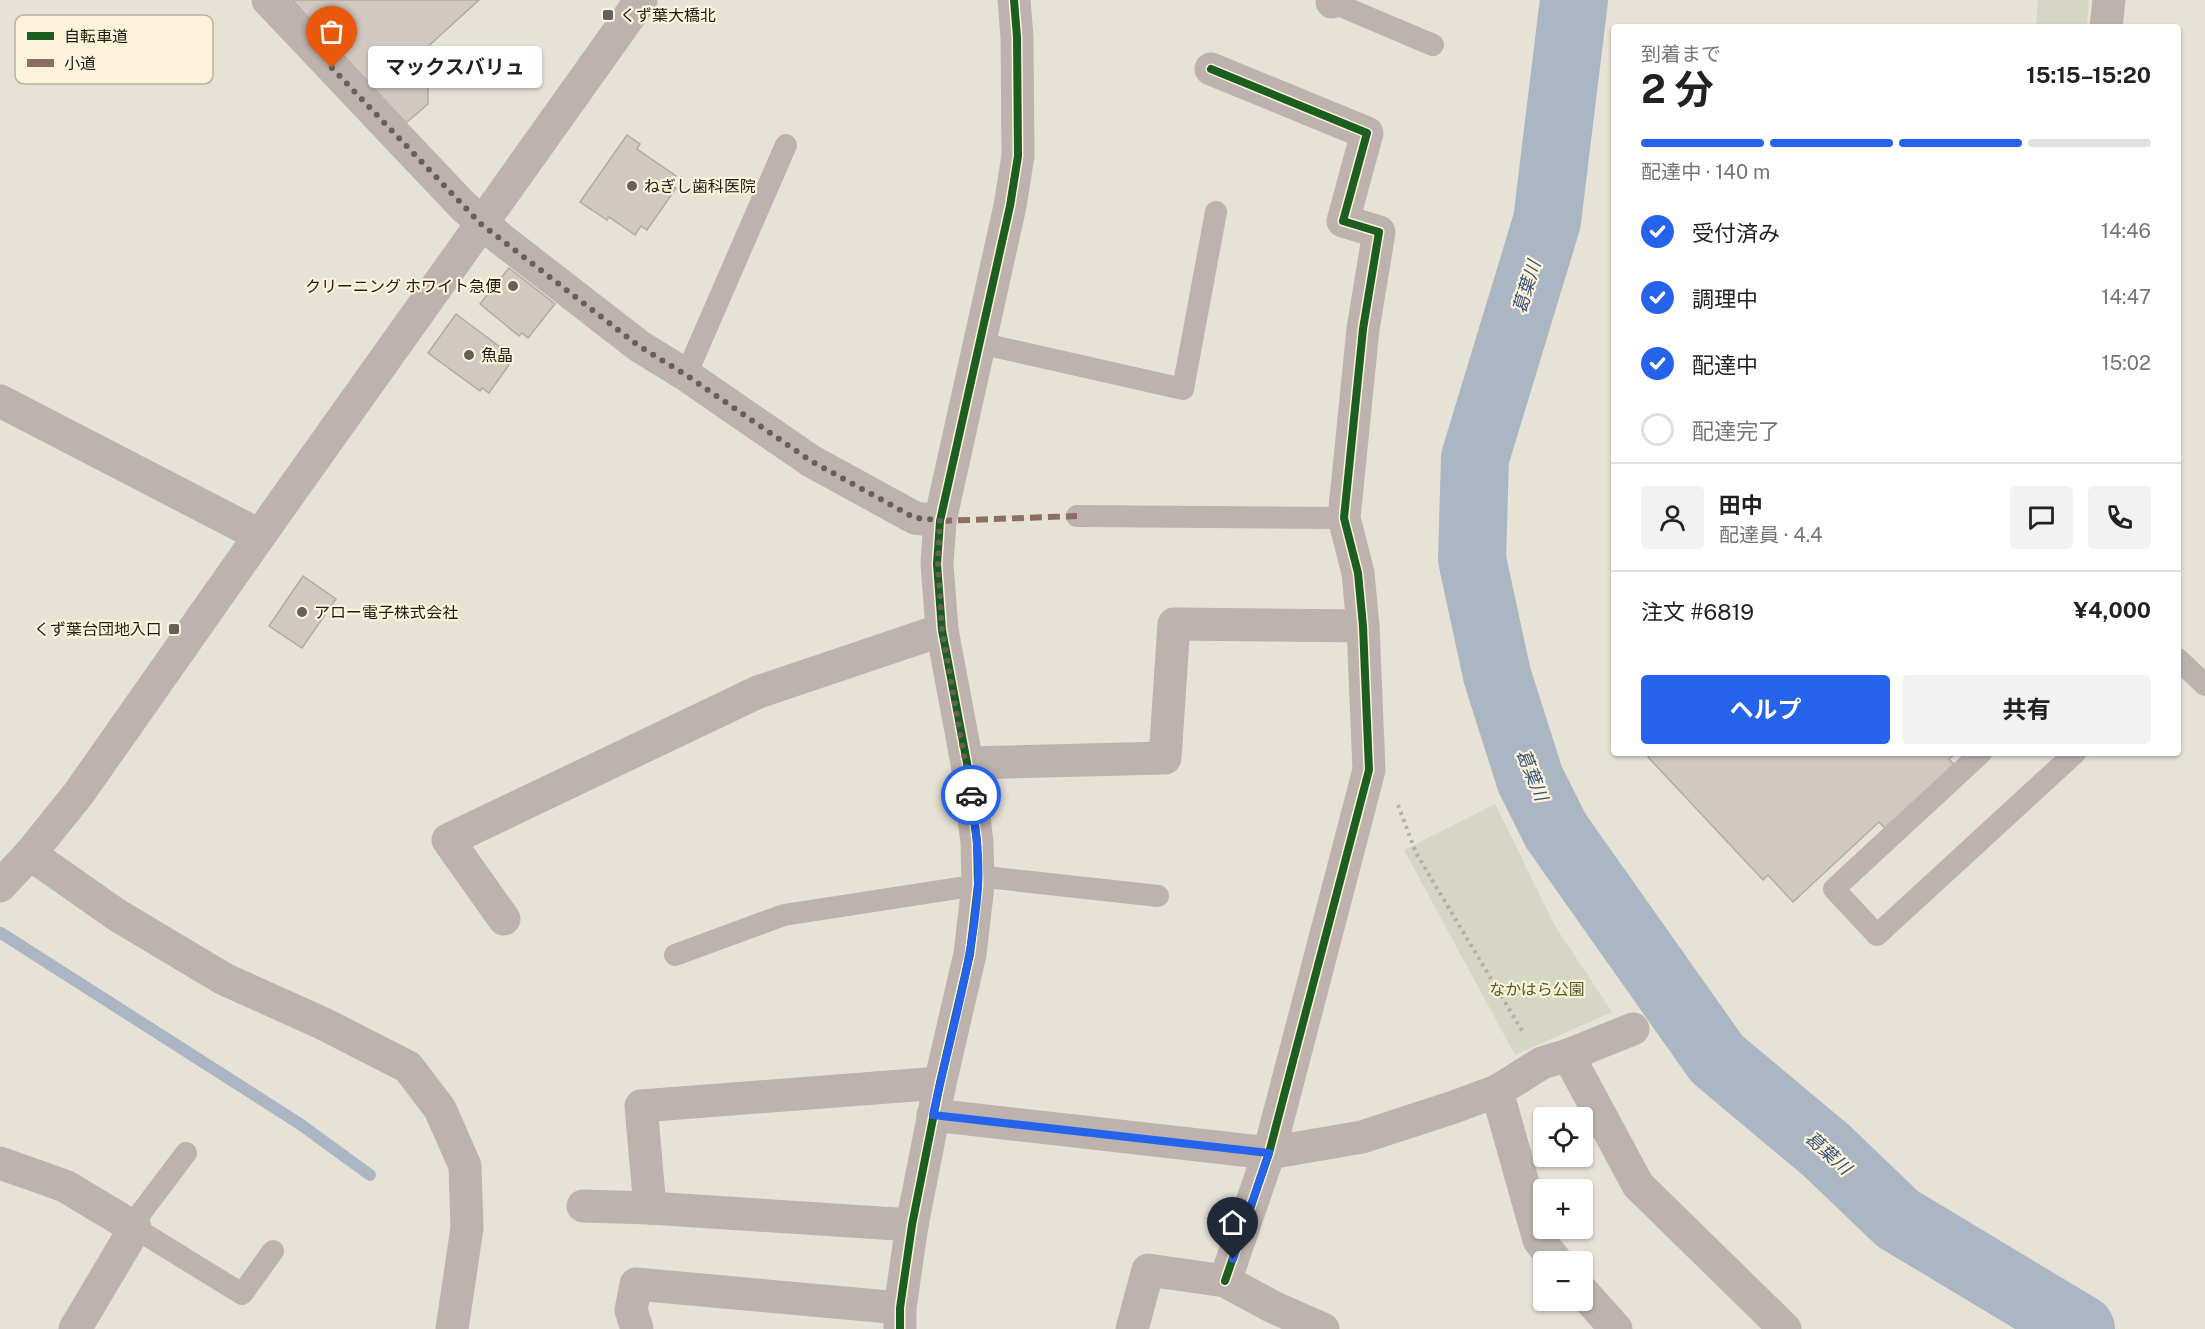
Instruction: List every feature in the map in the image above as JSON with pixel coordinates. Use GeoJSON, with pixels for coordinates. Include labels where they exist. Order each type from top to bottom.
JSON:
{"type":"FeatureCollection","features":[{"type":"Feature","properties":{"kind":"street"},"geometry":{"type":"LineString","coordinates":[[268,0],[481,224],[639,346],[686,375],[811,461],[915,518],[940,520]]}},
{"type":"Feature","properties":{"kind":"street"},"geometry":{"type":"LineString","coordinates":[[0,886],[30,854],[79,793],[259,535],[641,0]]}},
{"type":"Feature","properties":{"kind":"street"},"geometry":{"type":"LineString","coordinates":[[637,1329],[631,1310],[636,1284],[900,1319],[912,1225],[933,1115],[970,954],[978,880],[977,842],[967,763],[942,630],[938,564],[940,520],[1010,206],[1018,156],[1017,37],[1014,0]]}},
{"type":"Feature","properties":{"kind":"street"},"geometry":{"type":"LineString","coordinates":[[2106,24],[2109,0]]}},
{"type":"Feature","properties":{"kind":"street"},"geometry":{"type":"LineString","coordinates":[[1211,69],[1367,133],[1343,221],[1379,232],[1363,329],[1344,519],[1358,573],[1363,626],[1369,770],[1269,1153],[1225,1281]]}},
{"type":"Feature","properties":{"kind":"street"},"geometry":{"type":"LineString","coordinates":[[0,401],[259,535]]}},
{"type":"Feature","properties":{"kind":"street"},"geometry":{"type":"LineString","coordinates":[[967,763],[1165,758],[1174,624],[1363,626]]}},
{"type":"Feature","properties":{"kind":"street"},"geometry":{"type":"LineString","coordinates":[[504,919],[448,840],[758,693],[942,630]]}},
{"type":"Feature","properties":{"kind":"street"},"geometry":{"type":"LineString","coordinates":[[30,854],[117,915],[224,979],[324,1024],[408,1067],[440,1109],[465,1166],[467,1228],[452,1329]]}},
{"type":"Feature","properties":{"kind":"street"},"geometry":{"type":"LineString","coordinates":[[933,1115],[1269,1153],[1362,1137],[1454,1107],[1497,1091],[1555,1059],[1633,1029]]}},
{"type":"Feature","properties":{"kind":"street"},"geometry":{"type":"LineString","coordinates":[[1555,1059],[1638,1185],[1785,1329]]}},
{"type":"Feature","properties":{"kind":"street"},"geometry":{"type":"LineString","coordinates":[[650,1208],[641,1106],[940,1083]]}},
{"type":"Feature","properties":{"kind":"street"},"geometry":{"type":"LineString","coordinates":[[1497,1091],[1539,1240],[1548,1251]]}},
{"type":"Feature","properties":{"kind":"street"},"geometry":{"type":"LineString","coordinates":[[0,1163],[65,1186],[135,1228],[75,1329]]}},
{"type":"Feature","properties":{"kind":"street"},"geometry":{"type":"LineString","coordinates":[[583,1206],[650,1208],[912,1225]]}},
{"type":"Feature","properties":{"kind":"street"},"geometry":{"type":"LineString","coordinates":[[1132,1329],[1148,1270],[1225,1281],[1272,1307],[1323,1329]]}},
{"type":"Feature","properties":{"kind":"street"},"geometry":{"type":"LineString","coordinates":[[1593,1303],[1616,1329]]}},
{"type":"Feature","properties":{"kind":"lane"},"geometry":{"type":"LineString","coordinates":[[1330,1],[1433,45]]}},
{"type":"Feature","properties":{"kind":"lane"},"geometry":{"type":"LineString","coordinates":[[686,375],[786,145]]}},
{"type":"Feature","properties":{"kind":"lane"},"geometry":{"type":"LineString","coordinates":[[979,343],[1183,389],[1216,212]]}},
{"type":"Feature","properties":{"kind":"lane"},"geometry":{"type":"LineString","coordinates":[[1077,516],[1344,519]]}},
{"type":"Feature","properties":{"kind":"lane"},"geometry":{"type":"LineString","coordinates":[[2181,662],[2205,685]]}},
{"type":"Feature","properties":{"kind":"lane"},"geometry":{"type":"LineString","coordinates":[[1978,756],[1834,889],[1877,935],[2072,756]]}},
{"type":"Feature","properties":{"kind":"lane"},"geometry":{"type":"LineString","coordinates":[[675,955],[784,915],[978,880],[1158,896]]}},
{"type":"Feature","properties":{"kind":"lane"},"geometry":{"type":"LineString","coordinates":[[186,1153],[140,1214],[135,1228],[242,1294],[273,1251]]}},
{"type":"Feature","properties":{"kind":"path"},"geometry":{"type":"LineString","coordinates":[[1369,761],[1386,774],[1416,853],[1555,1059]]}},
{"type":"Feature","properties":{"kind":"green space"},"geometry":{"type":"Polygon","coordinates":[[[2038,0],[2089,0],[2087,24],[2036,24],[2038,0]]]}},
{"type":"Feature","properties":{"kind":"green space","name":"なかはら公園"},"geometry":{"type":"Polygon","coordinates":[[[1495,804],[1555,926],[1612,1012],[1515,1055],[1404,850],[1495,804]]]}},
{"type":"Feature","properties":{"kind":"building"},"geometry":{"type":"Polygon","coordinates":[[[292,0],[479,0],[411,62],[428,79],[428,104],[406,123],[292,0]]]}},
{"type":"Feature","properties":{"kind":"building","name":"ねぎし歯科医院"},"geometry":{"type":"Polygon","coordinates":[[[627,135],[640,144],[637,149],[676,176],[670,185],[676,188],[647,230],[641,226],[635,235],[609,217],[607,220],[580,202],[627,135]]]}},
{"type":"Feature","properties":{"kind":"building","name":"クリーニング ホワイト急便"},"geometry":{"type":"Polygon","coordinates":[[[509,268],[555,304],[528,338],[522,333],[519,336],[480,304],[509,268]]]}},
{"type":"Feature","properties":{"kind":"building","name":"魚晶"},"geometry":{"type":"Polygon","coordinates":[[[456,314],[508,353],[505,357],[511,362],[489,393],[482,388],[480,391],[428,353],[456,314]]]}},
{"type":"Feature","properties":{"kind":"building","name":"アロー電子株式会社"},"geometry":{"type":"Polygon","coordinates":[[[303,576],[336,599],[302,648],[269,626],[303,576]]]}},
{"type":"Feature","properties":{"kind":"building"},"geometry":{"type":"Polygon","coordinates":[[[1952,756],[1949,759],[1957,768],[1889,832],[1879,822],[1793,902],[1768,875],[1763,880],[1648,757],[1952,756]]]}},
{"type":"Feature","properties":{"kind":"waterway","name":"葛葉川"},"geometry":{"type":"LineString","coordinates":[[1574,0],[1547,221],[1475,458],[1472,559],[1497,675],[1530,779],[1556,831],[1717,1059],[1827,1151],[1898,1219],[2081,1329]]}},
{"type":"Feature","properties":{"kind":"waterway"},"geometry":{"type":"LineString","coordinates":[[1,933],[300,1124],[370,1175]]}},
{"type":"Feature","properties":{"kind":"marked path"},"geometry":{"type":"LineString","coordinates":[[940,521],[1077,516]]}},
{"type":"Feature","properties":{"kind":"cycle path"},"geometry":{"type":"LineString","coordinates":[[900,1329],[900,1308],[912,1225],[940,1083],[970,954],[978,885],[977,842],[967,763],[942,630],[937,564],[940,521],[1010,206],[1018,156],[1017,37],[1014,0]]}},
{"type":"Feature","properties":{"kind":"cycle path"},"geometry":{"type":"LineString","coordinates":[[1211,69],[1367,133],[1343,221],[1379,232],[1363,329],[1344,518],[1358,573],[1363,626],[1369,770],[1269,1153],[1225,1281]]}},
{"type":"Feature","properties":{"kind":"way so far"},"geometry":{"type":"LineString","coordinates":[[332,68],[481,224],[639,346],[686,375],[811,461],[915,518],[940,520],[938,564],[942,630],[971,795]]}},
{"type":"Feature","properties":{"kind":"place","name":"くず葉大橋北"},"geometry":{"type":"Point","coordinates":[608,15]}},
{"type":"Feature","properties":{"kind":"place","name":"マックスバリュ"},"geometry":{"type":"Point","coordinates":[332,68]}},
{"type":"Feature","properties":{"kind":"place","name":"ねぎし歯科医院"},"geometry":{"type":"Point","coordinates":[632,186]}},
{"type":"Feature","properties":{"kind":"place","name":"クリーニング ホワイト急便"},"geometry":{"type":"Point","coordinates":[513,286]}},
{"type":"Feature","properties":{"kind":"place","name":"魚晶"},"geometry":{"type":"Point","coordinates":[469,355]}},
{"type":"Feature","properties":{"kind":"place","name":"アロー電子株式会社"},"geometry":{"type":"Point","coordinates":[302,612]}},
{"type":"Feature","properties":{"kind":"place","name":"くず葉台団地入口"},"geometry":{"type":"Point","coordinates":[174,629]}},
{"type":"Feature","properties":{"kind":"route"},"geometry":{"type":"LineString","coordinates":[[971,795],[977,842],[978,885],[970,954],[933,1115],[1269,1153],[1233,1259]]}}]}
